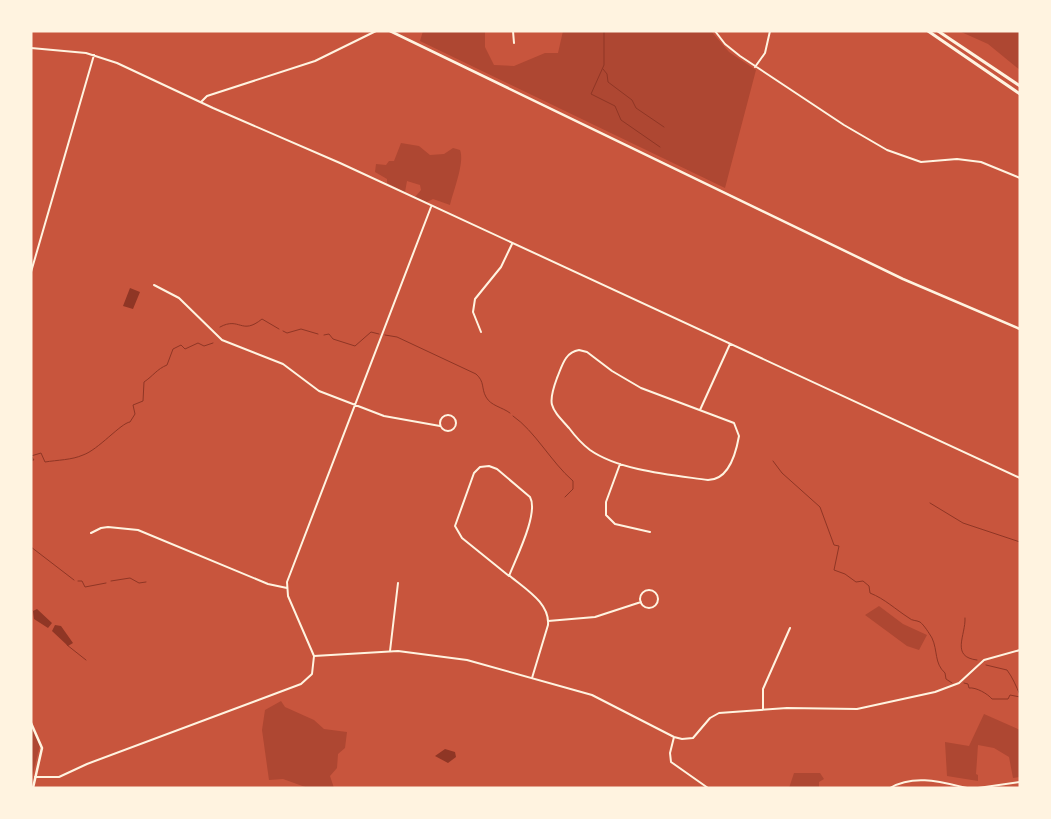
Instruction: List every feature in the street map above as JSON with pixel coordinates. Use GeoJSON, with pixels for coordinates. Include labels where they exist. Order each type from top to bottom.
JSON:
{"type":"FeatureCollection","features":[{"type":"Feature","properties":{"kind":"highway"},"geometry":{"type":"LineString","coordinates":[[928,31],[1020,94]]}},
{"type":"Feature","properties":{"kind":"highway"},"geometry":{"type":"LineString","coordinates":[[938,31],[1020,86]]}},
{"type":"Feature","properties":{"kind":"main road"},"geometry":{"type":"LineString","coordinates":[[390,31],[903,279],[1020,329]]}},
{"type":"Feature","properties":{"kind":"main road"},"geometry":{"type":"LineString","coordinates":[[31,724],[42,746],[33,788]]}},
{"type":"Feature","properties":{"kind":"street"},"geometry":{"type":"LineString","coordinates":[[202,102],[207,96],[320,59],[376,31]]}},
{"type":"Feature","properties":{"kind":"street"},"geometry":{"type":"LineString","coordinates":[[514,31],[514,43]]}},
{"type":"Feature","properties":{"kind":"street"},"geometry":{"type":"LineString","coordinates":[[715,31],[729,47],[755,67],[857,134],[906,158],[921,162],[968,160],[989,165],[1020,178]]}},
{"type":"Feature","properties":{"kind":"street"},"geometry":{"type":"LineString","coordinates":[[755,67],[765,52],[770,31]]}},
{"type":"Feature","properties":{"kind":"street"},"geometry":{"type":"LineString","coordinates":[[31,48],[94,55],[117,63],[330,158],[431,207],[731,343],[1020,478]]}},
{"type":"Feature","properties":{"kind":"street"},"geometry":{"type":"LineString","coordinates":[[31,272],[94,55]]}},
{"type":"Feature","properties":{"kind":"street"},"geometry":{"type":"LineString","coordinates":[[35,777],[62,776],[87,764],[301,684],[312,674],[314,656],[286,588],[288,578],[431,207]]}},
{"type":"Feature","properties":{"kind":"street"},"geometry":{"type":"LineString","coordinates":[[481,332],[473,312],[475,300],[501,267],[512,244]]}},
{"type":"Feature","properties":{"kind":"street"},"geometry":{"type":"LineString","coordinates":[[154,285],[179,298],[222,340],[278,362],[315,389],[384,416],[440,426],[446,432],[452,431],[456,424],[455,419],[451,415],[443,416],[440,426]]}},
{"type":"Feature","properties":{"kind":"street"},"geometry":{"type":"LineString","coordinates":[[700,410],[731,343]]}},
{"type":"Feature","properties":{"kind":"street"},"geometry":{"type":"LineString","coordinates":[[578,350],[584,351],[619,376],[641,388],[700,410],[729,420],[738,429],[738,440],[728,468],[722,476],[708,480],[620,464],[586,446],[552,408],[551,395],[564,361],[570,354],[578,350]]}},
{"type":"Feature","properties":{"kind":"street"},"geometry":{"type":"LineString","coordinates":[[620,464],[606,502],[606,515],[614,524],[650,532]]}},
{"type":"Feature","properties":{"kind":"street"},"geometry":{"type":"LineString","coordinates":[[509,576],[532,515],[533,503],[530,497],[497,469],[483,466],[471,478],[456,520],[456,529],[462,538],[540,602],[548,621],[532,678]]}},
{"type":"Feature","properties":{"kind":"street"},"geometry":{"type":"LineString","coordinates":[[91,533],[101,528],[136,530],[268,584],[286,588]]}},
{"type":"Feature","properties":{"kind":"street"},"geometry":{"type":"LineString","coordinates":[[390,651],[398,583]]}},
{"type":"Feature","properties":{"kind":"street"},"geometry":{"type":"LineString","coordinates":[[650,591],[656,596],[657,602],[652,608],[644,607],[640,602],[644,592],[650,591]]}},
{"type":"Feature","properties":{"kind":"street"},"geometry":{"type":"LineString","coordinates":[[548,621],[596,617],[640,602]]}},
{"type":"Feature","properties":{"kind":"street"},"geometry":{"type":"LineString","coordinates":[[763,709],[763,689],[790,628]]}},
{"type":"Feature","properties":{"kind":"street"},"geometry":{"type":"LineString","coordinates":[[314,656],[390,651],[459,658],[592,695],[674,737],[682,739],[693,738],[710,718],[719,713],[763,709],[857,709],[935,692],[960,682],[984,660],[1020,650]]}},
{"type":"Feature","properties":{"kind":"street"},"geometry":{"type":"LineString","coordinates":[[674,737],[670,752],[672,762],[708,788]]}},
{"type":"Feature","properties":{"kind":"street"},"geometry":{"type":"LineString","coordinates":[[890,788],[907,781],[919,780],[942,782],[967,788]]}},
{"type":"Feature","properties":{"kind":"street"},"geometry":{"type":"LineString","coordinates":[[978,788],[1020,782]]}},
{"type":"Feature","properties":{"kind":"shaded area"},"geometry":{"type":"Polygon","coordinates":[[[423,31],[485,31],[485,47],[494,65],[514,66],[545,53],[558,53],[563,31],[711,31],[729,52],[756,70],[725,188],[420,41],[423,31]]]}},
{"type":"Feature","properties":{"kind":"shaded area"},"geometry":{"type":"Polygon","coordinates":[[[959,31],[1020,31],[1020,70],[988,44],[959,31]]]}},
{"type":"Feature","properties":{"kind":"shaded area"},"geometry":{"type":"Polygon","coordinates":[[[401,143],[419,146],[430,155],[444,154],[453,148],[460,150],[460,169],[450,205],[433,199],[427,202],[415,197],[421,190],[420,185],[407,181],[405,192],[387,183],[387,179],[375,172],[376,164],[386,165],[389,161],[394,161],[401,143]]]}},
{"type":"Feature","properties":{"kind":"shaded area"},"geometry":{"type":"Polygon","coordinates":[[[130,288],[140,292],[133,309],[123,306],[130,288]]]}},
{"type":"Feature","properties":{"kind":"shaded area"},"geometry":{"type":"Polygon","coordinates":[[[879,606],[903,624],[927,635],[919,650],[907,646],[865,615],[879,606]]]}},
{"type":"Feature","properties":{"kind":"shaded area"},"geometry":{"type":"Polygon","coordinates":[[[37,609],[52,623],[48,628],[34,619],[33,611],[37,609]]]}},
{"type":"Feature","properties":{"kind":"shaded area"},"geometry":{"type":"Polygon","coordinates":[[[55,625],[61,626],[73,643],[68,646],[52,631],[55,625]]]}},
{"type":"Feature","properties":{"kind":"shaded area"},"geometry":{"type":"Polygon","coordinates":[[[281,701],[285,707],[314,720],[324,729],[347,732],[345,748],[338,754],[337,768],[330,776],[334,788],[308,788],[283,779],[269,780],[262,730],[265,710],[281,701]]]}},
{"type":"Feature","properties":{"kind":"shaded area"},"geometry":{"type":"Polygon","coordinates":[[[984,714],[1020,730],[1020,777],[1013,778],[1009,757],[994,748],[978,745],[976,774],[978,775],[978,781],[947,776],[945,742],[969,746],[984,714]]]}},
{"type":"Feature","properties":{"kind":"shaded area"},"geometry":{"type":"Polygon","coordinates":[[[31,726],[40,745],[31,781],[31,726]]]}},
{"type":"Feature","properties":{"kind":"shaded area"},"geometry":{"type":"Polygon","coordinates":[[[445,749],[455,752],[456,757],[448,763],[435,756],[445,749]]]}},
{"type":"Feature","properties":{"kind":"shaded area"},"geometry":{"type":"Polygon","coordinates":[[[794,773],[820,773],[824,779],[819,782],[819,788],[789,788],[794,773]]]}},
{"type":"Feature","properties":{"kind":"waterway"},"geometry":{"type":"LineString","coordinates":[[604,31],[604,65],[591,94],[615,106],[621,120],[660,147]]}},
{"type":"Feature","properties":{"kind":"waterway"},"geometry":{"type":"LineString","coordinates":[[603,69],[607,74],[608,82],[632,100],[636,108],[664,127]]}},
{"type":"Feature","properties":{"kind":"waterway"},"geometry":{"type":"LineString","coordinates":[[220,327],[227,324],[249,326],[262,319],[279,329]]}},
{"type":"Feature","properties":{"kind":"waterway"},"geometry":{"type":"LineString","coordinates":[[283,331],[287,333],[301,329],[318,334]]}},
{"type":"Feature","properties":{"kind":"waterway"},"geometry":{"type":"LineString","coordinates":[[324,335],[329,334],[333,339],[355,346],[371,332],[379,334]]}},
{"type":"Feature","properties":{"kind":"waterway"},"geometry":{"type":"LineString","coordinates":[[385,335],[397,337],[476,374],[482,382],[488,400],[510,413]]}},
{"type":"Feature","properties":{"kind":"waterway"},"geometry":{"type":"LineString","coordinates":[[31,460],[34,460],[31,456],[41,453],[45,462],[74,458],[89,452],[130,422],[135,414],[133,405],[143,401],[144,382],[160,368],[167,365],[173,349],[181,345],[185,349],[198,343],[204,346],[213,343]]}},
{"type":"Feature","properties":{"kind":"waterway"},"geometry":{"type":"LineString","coordinates":[[513,416],[529,430],[557,465],[573,481],[573,489],[565,497]]}},
{"type":"Feature","properties":{"kind":"waterway"},"geometry":{"type":"LineString","coordinates":[[773,461],[782,473],[820,507],[834,545],[839,546],[834,570],[845,574],[856,582],[863,581],[869,586],[870,593],[910,619],[922,623],[932,638],[939,665],[945,673],[946,679],[952,683]]}},
{"type":"Feature","properties":{"kind":"waterway"},"geometry":{"type":"LineString","coordinates":[[930,503],[963,523],[1020,542]]}},
{"type":"Feature","properties":{"kind":"waterway"},"geometry":{"type":"LineString","coordinates":[[31,547],[74,580]]}},
{"type":"Feature","properties":{"kind":"waterway"},"geometry":{"type":"LineString","coordinates":[[111,581],[130,578],[139,583],[146,582]]}},
{"type":"Feature","properties":{"kind":"waterway"},"geometry":{"type":"LineString","coordinates":[[78,581],[82,581],[85,587],[106,583]]}},
{"type":"Feature","properties":{"kind":"waterway"},"geometry":{"type":"LineString","coordinates":[[965,618],[961,644],[962,650],[964,655],[977,660]]}},
{"type":"Feature","properties":{"kind":"waterway"},"geometry":{"type":"LineString","coordinates":[[67,645],[86,660]]}},
{"type":"Feature","properties":{"kind":"waterway"},"geometry":{"type":"LineString","coordinates":[[986,665],[1007,670],[1020,695]]}},
{"type":"Feature","properties":{"kind":"waterway"},"geometry":{"type":"LineString","coordinates":[[964,683],[968,684],[969,688],[982,691],[992,699],[1008,699],[1010,695],[1020,697]]}}]}
